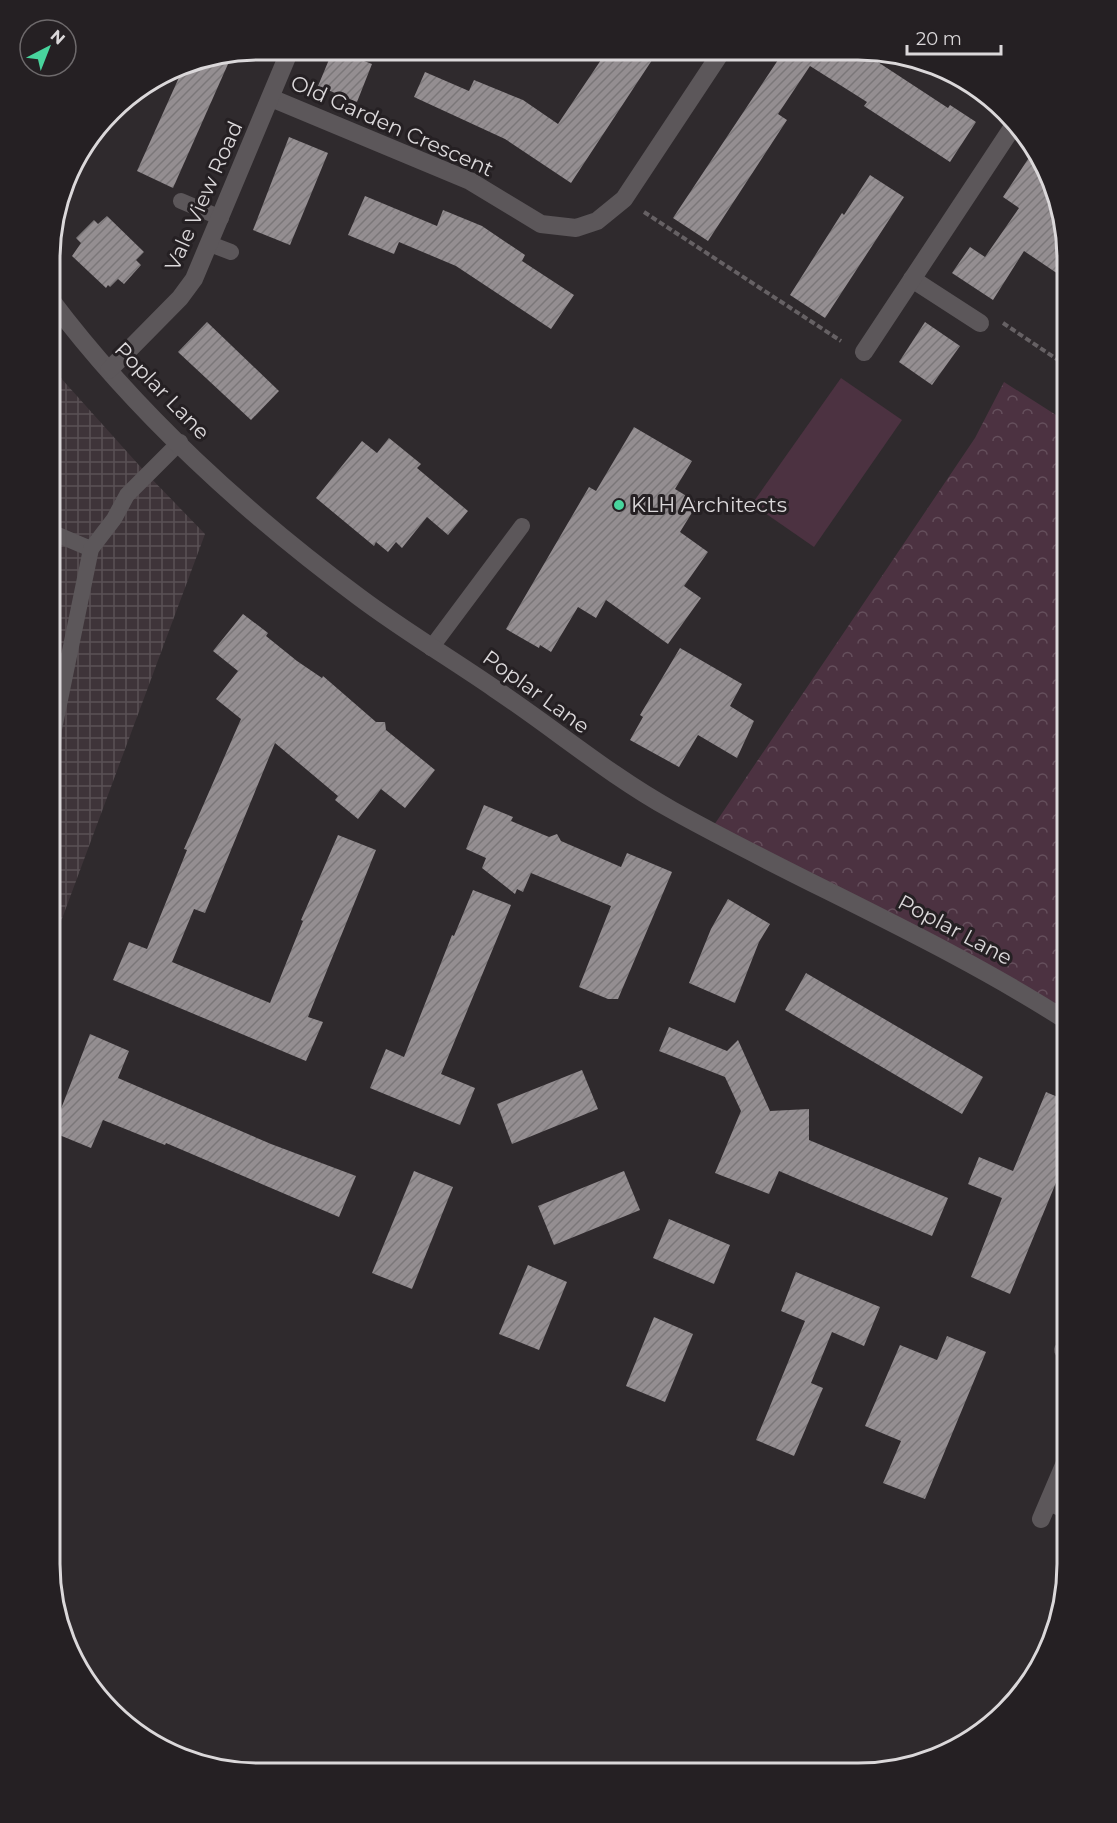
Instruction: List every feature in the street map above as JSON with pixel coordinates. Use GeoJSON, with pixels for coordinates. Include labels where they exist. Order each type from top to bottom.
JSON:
{"type":"FeatureCollection","features":[{"type":"Feature","properties":{"kind":"street","name":"Vale View Road"},"geometry":{"type":"LineString","coordinates":[[109,370],[188,289],[210,244],[286,60]]}},
{"type":"Feature","properties":{"kind":"street","name":"Old Garden Crescent"},"geometry":{"type":"LineString","coordinates":[[271,98],[470,181],[541,224],[563,228],[583,227],[609,213],[624,198],[716,60]]}},
{"type":"Feature","properties":{"kind":"street"},"geometry":{"type":"LineString","coordinates":[[864,351],[1010,131]]}},
{"type":"Feature","properties":{"kind":"street"},"geometry":{"type":"LineString","coordinates":[[912,279],[980,323]]}},
{"type":"Feature","properties":{"kind":"street","name":"Poplar Lane"},"geometry":{"type":"LineString","coordinates":[[60,311],[109,370],[238,499],[295,548],[431,648],[498,691],[596,763],[640,792],[710,831],[920,935],[989,973],[1057,1015]]}},
{"type":"Feature","properties":{"kind":"street"},"geometry":{"type":"LineString","coordinates":[[1041,1519],[1057,1482]]}},
{"type":"Feature","properties":{"kind":"street"},"geometry":{"type":"LineString","coordinates":[[1049,1502],[1057,1506]]}},
{"type":"Feature","properties":{"kind":"lane"},"geometry":{"type":"LineString","coordinates":[[181,201],[221,218]]}},
{"type":"Feature","properties":{"kind":"lane"},"geometry":{"type":"LineString","coordinates":[[210,244],[231,252]]}},
{"type":"Feature","properties":{"kind":"lane"},"geometry":{"type":"LineString","coordinates":[[60,700],[91,549],[114,519],[127,495],[180,442]]}},
{"type":"Feature","properties":{"kind":"lane"},"geometry":{"type":"LineString","coordinates":[[431,648],[522,526]]}},
{"type":"Feature","properties":{"kind":"lane"},"geometry":{"type":"LineString","coordinates":[[60,536],[91,549]]}},
{"type":"Feature","properties":{"kind":"path"},"geometry":{"type":"LineString","coordinates":[[624,198],[851,348],[864,351]]}},
{"type":"Feature","properties":{"kind":"path"},"geometry":{"type":"LineString","coordinates":[[980,323],[991,315],[1057,359]]}},
{"type":"Feature","properties":{"kind":"shaded area"},"geometry":{"type":"Polygon","coordinates":[[[60,377],[146,473],[205,534],[60,924],[60,377]]]}},
{"type":"Feature","properties":{"kind":"green space"},"geometry":{"type":"Polygon","coordinates":[[[841,378],[902,420],[814,547],[752,504],[841,378]]]}},
{"type":"Feature","properties":{"kind":"green space"},"geometry":{"type":"Polygon","coordinates":[[[1004,382],[1057,416],[1057,1016],[710,831],[975,438],[1004,382]]]}},
{"type":"Feature","properties":{"kind":"building"},"geometry":{"type":"Polygon","coordinates":[[[329,60],[365,60],[372,64],[357,102],[318,86],[329,60]]]}},
{"type":"Feature","properties":{"kind":"building"},"geometry":{"type":"Polygon","coordinates":[[[601,60],[652,60],[571,183],[505,139],[414,97],[425,72],[469,91],[474,80],[523,100],[558,124],[601,60]]]}},
{"type":"Feature","properties":{"kind":"building"},"geometry":{"type":"Polygon","coordinates":[[[778,60],[877,61],[948,108],[950,105],[976,122],[950,162],[864,106],[867,102],[810,66],[778,114],[787,120],[708,241],[673,218],[778,60]]]}},
{"type":"Feature","properties":{"kind":"building"},"geometry":{"type":"Polygon","coordinates":[[[229,63],[173,188],[137,171],[179,78],[229,63]]]}},
{"type":"Feature","properties":{"kind":"building"},"geometry":{"type":"Polygon","coordinates":[[[289,137],[328,153],[290,245],[253,230],[289,137]]]}},
{"type":"Feature","properties":{"kind":"building"},"geometry":{"type":"Polygon","coordinates":[[[1029,158],[1042,183],[1053,220],[1057,273],[1024,251],[993,300],[952,273],[970,247],[985,257],[1019,208],[1003,197],[1029,158]]]}},
{"type":"Feature","properties":{"kind":"building"},"geometry":{"type":"Polygon","coordinates":[[[870,175],[904,197],[825,318],[790,295],[842,213],[844,215],[870,175]]]}},
{"type":"Feature","properties":{"kind":"building"},"geometry":{"type":"Polygon","coordinates":[[[365,196],[437,226],[443,210],[482,226],[525,255],[522,261],[574,295],[551,329],[456,266],[399,242],[394,254],[348,235],[365,196]]]}},
{"type":"Feature","properties":{"kind":"building"},"geometry":{"type":"Polygon","coordinates":[[[107,216],[144,252],[136,260],[141,265],[124,284],[118,279],[106,288],[72,256],[81,243],[76,238],[94,220],[98,224],[107,216]]]}},
{"type":"Feature","properties":{"kind":"building"},"geometry":{"type":"Polygon","coordinates":[[[207,322],[279,391],[251,420],[178,352],[207,322]]]}},
{"type":"Feature","properties":{"kind":"building"},"geometry":{"type":"Polygon","coordinates":[[[925,322],[960,346],[932,385],[899,362],[925,322]]]}},
{"type":"Feature","properties":{"kind":"building"},"geometry":{"type":"Polygon","coordinates":[[[634,427],[692,461],[675,489],[698,503],[680,532],[708,552],[684,586],[701,598],[668,644],[606,600],[596,618],[578,607],[551,652],[540,645],[539,648],[506,629],[589,487],[596,491],[634,427]]]}},
{"type":"Feature","properties":{"kind":"building"},"geometry":{"type":"Polygon","coordinates":[[[389,438],[421,464],[417,468],[468,511],[448,535],[427,517],[402,548],[396,542],[388,552],[376,542],[374,546],[316,498],[362,441],[377,453],[389,438]]]}},
{"type":"Feature","properties":{"kind":"building"},"geometry":{"type":"Polygon","coordinates":[[[243,614],[268,633],[266,636],[297,661],[322,678],[323,676],[376,722],[385,722],[386,730],[435,770],[405,808],[381,789],[358,819],[335,800],[338,796],[275,743],[205,913],[194,909],[172,962],[270,1003],[303,921],[301,920],[338,835],[376,850],[308,1017],[323,1022],[306,1061],[113,980],[129,942],[147,949],[187,850],[184,849],[241,719],[216,699],[238,671],[213,651],[243,614]]]}},
{"type":"Feature","properties":{"kind":"building"},"geometry":{"type":"Polygon","coordinates":[[[680,648],[742,684],[730,706],[754,721],[737,758],[698,735],[679,767],[630,740],[643,717],[640,715],[680,648]]]}},
{"type":"Feature","properties":{"kind":"building"},"geometry":{"type":"Polygon","coordinates":[[[484,805],[513,817],[511,821],[549,837],[557,834],[561,841],[621,867],[627,853],[672,872],[618,999],[608,999],[579,987],[611,906],[531,873],[523,892],[517,889],[515,894],[482,868],[486,858],[466,849],[484,805]]]}},
{"type":"Feature","properties":{"kind":"building"},"geometry":{"type":"Polygon","coordinates":[[[473,890],[511,905],[441,1074],[475,1088],[460,1125],[370,1088],[386,1049],[404,1057],[452,935],[454,936],[473,890]]]}},
{"type":"Feature","properties":{"kind":"building"},"geometry":{"type":"Polygon","coordinates":[[[728,899],[770,924],[759,942],[735,1003],[689,983],[711,929],[728,899]]]}},
{"type":"Feature","properties":{"kind":"building"},"geometry":{"type":"Polygon","coordinates":[[[806,973],[983,1077],[962,1114],[785,1010],[806,973]]]}},
{"type":"Feature","properties":{"kind":"building"},"geometry":{"type":"Polygon","coordinates":[[[669,1027],[727,1051],[738,1040],[770,1111],[809,1109],[809,1140],[948,1198],[932,1236],[779,1171],[769,1194],[715,1173],[741,1111],[725,1077],[659,1051],[669,1027]]]}},
{"type":"Feature","properties":{"kind":"building"},"geometry":{"type":"Polygon","coordinates":[[[90,1034],[129,1051],[118,1078],[271,1144],[356,1176],[339,1217],[166,1143],[165,1145],[103,1120],[91,1148],[60,1135],[60,1111],[90,1034]]]}},
{"type":"Feature","properties":{"kind":"building"},"geometry":{"type":"Polygon","coordinates":[[[582,1070],[598,1109],[512,1144],[497,1104],[582,1070]]]}},
{"type":"Feature","properties":{"kind":"building"},"geometry":{"type":"Polygon","coordinates":[[[1046,1092],[1057,1097],[1057,1180],[1010,1294],[971,1277],[1002,1198],[968,1184],[979,1157],[1013,1171],[1046,1092]]]}},
{"type":"Feature","properties":{"kind":"building"},"geometry":{"type":"Polygon","coordinates":[[[414,1171],[453,1187],[412,1289],[372,1273],[414,1171]]]}},
{"type":"Feature","properties":{"kind":"building"},"geometry":{"type":"Polygon","coordinates":[[[624,1171],[640,1210],[554,1245],[538,1206],[624,1171]]]}},
{"type":"Feature","properties":{"kind":"building"},"geometry":{"type":"Polygon","coordinates":[[[669,1219],[730,1245],[714,1284],[653,1258],[669,1219]]]}},
{"type":"Feature","properties":{"kind":"building"},"geometry":{"type":"Polygon","coordinates":[[[528,1265],[567,1282],[539,1350],[499,1334],[528,1265]]]}},
{"type":"Feature","properties":{"kind":"building"},"geometry":{"type":"Polygon","coordinates":[[[796,1272],[880,1307],[864,1346],[832,1332],[811,1383],[823,1388],[794,1456],[756,1440],[805,1321],[781,1311],[796,1272]]]}},
{"type":"Feature","properties":{"kind":"building"},"geometry":{"type":"Polygon","coordinates":[[[654,1317],[693,1334],[665,1402],[626,1386],[654,1317]]]}},
{"type":"Feature","properties":{"kind":"building"},"geometry":{"type":"Polygon","coordinates":[[[947,1336],[986,1352],[925,1499],[883,1483],[901,1441],[865,1426],[900,1345],[937,1360],[947,1336]]]}},
{"type":"Feature","properties":{"kind":"place","name":"KLH Architects"},"geometry":{"type":"Point","coordinates":[619,505]}}]}
